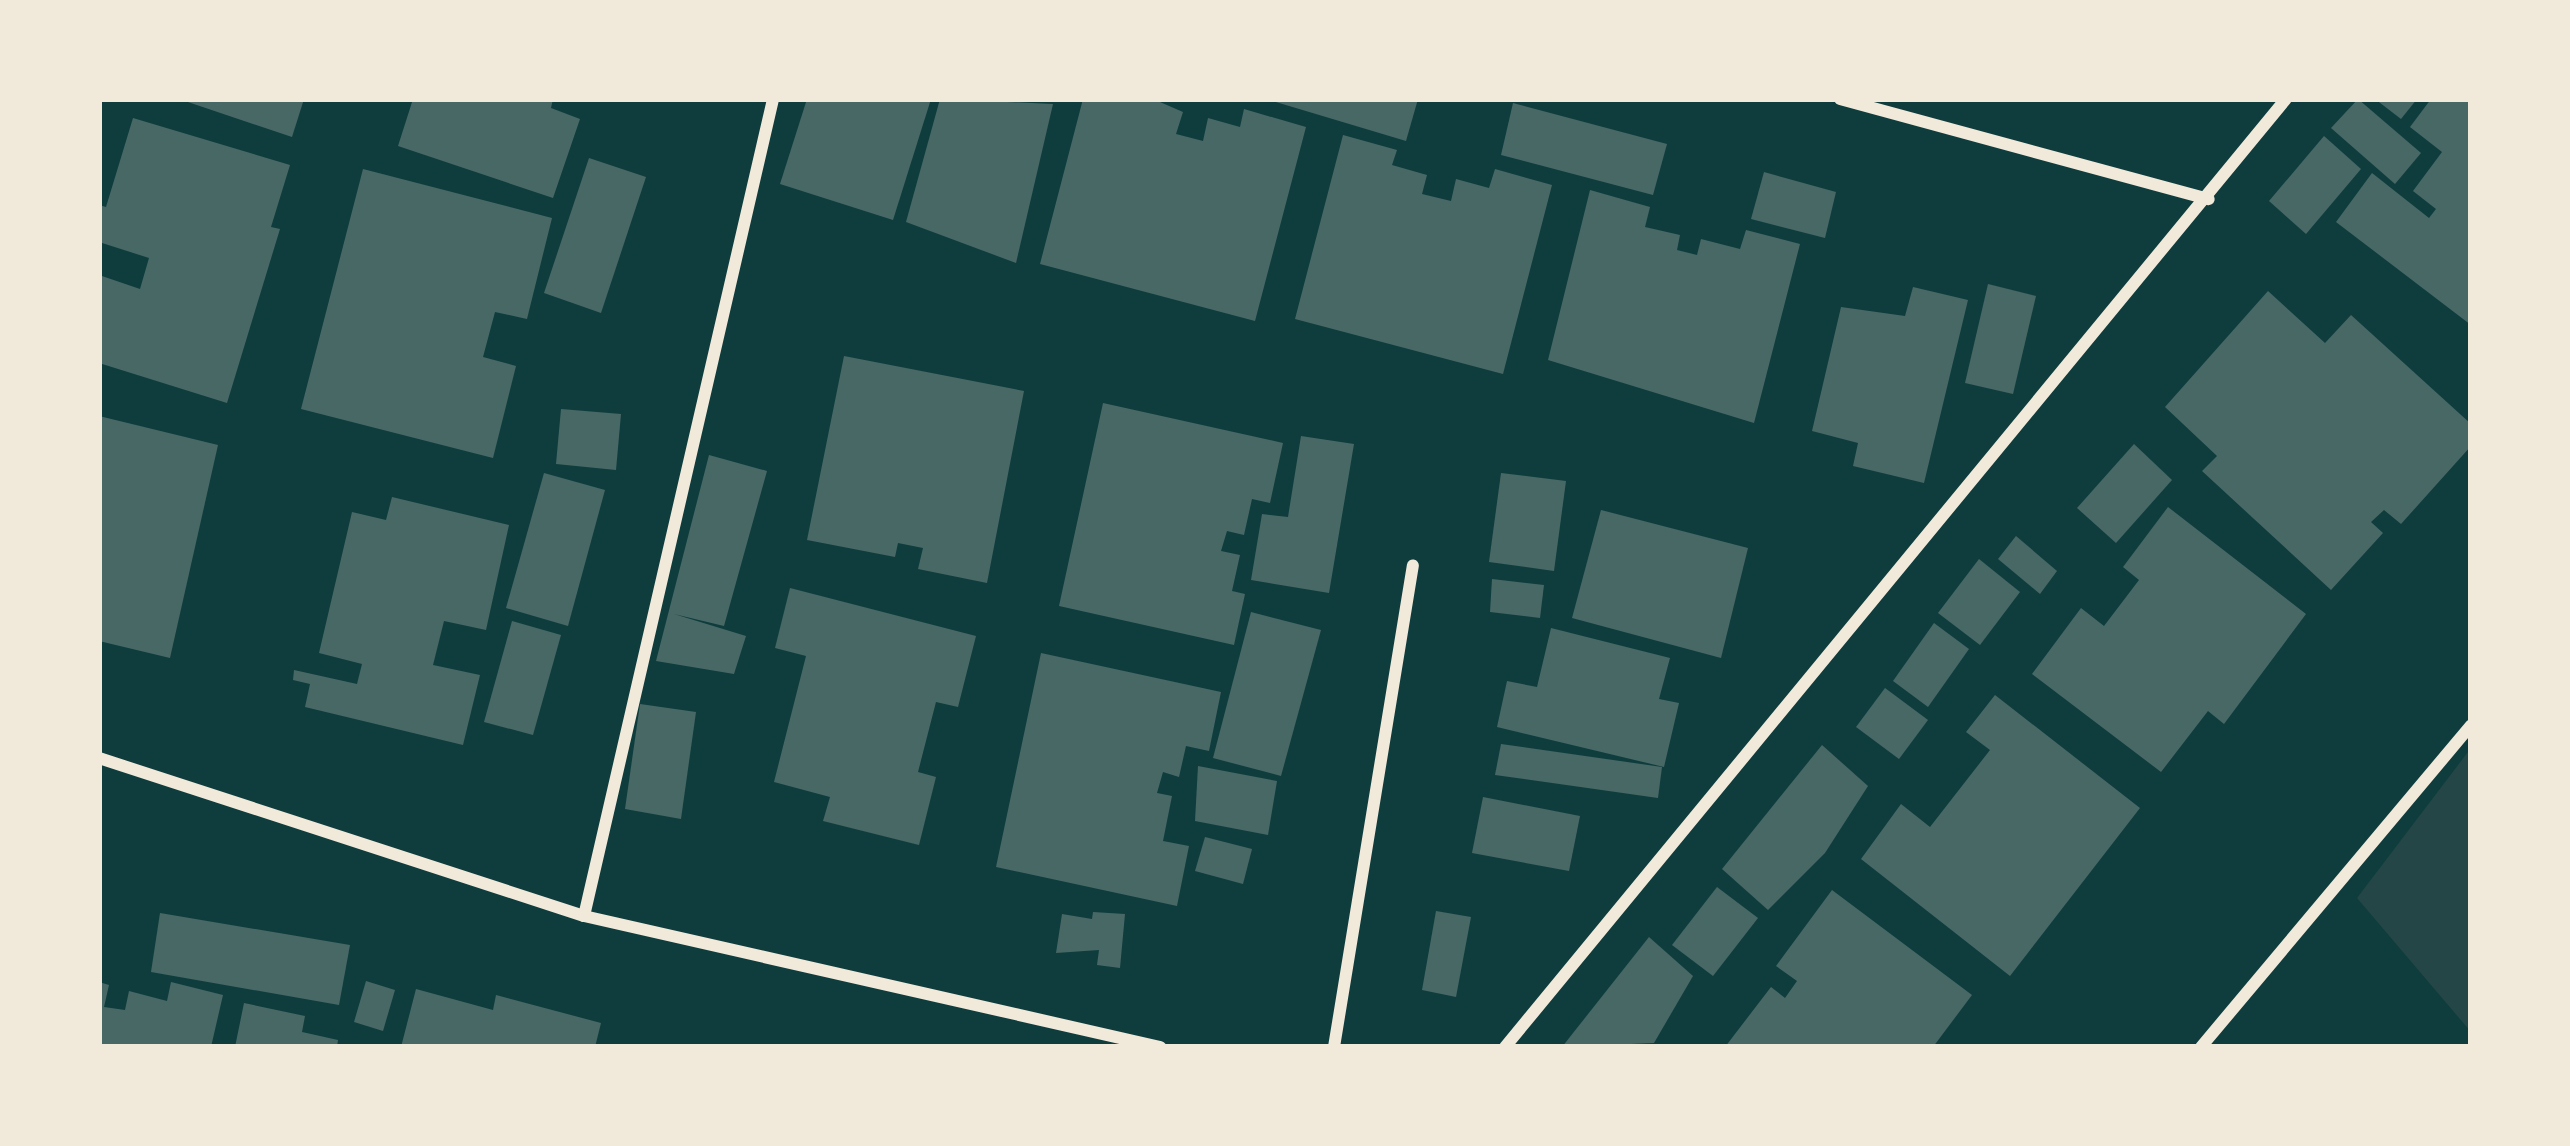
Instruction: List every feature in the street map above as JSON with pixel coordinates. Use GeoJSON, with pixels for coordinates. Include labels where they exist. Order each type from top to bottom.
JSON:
{"type":"FeatureCollection","features":[{"type":"Feature","properties":{"kind":"street"},"geometry":{"type":"LineString","coordinates":[[584,916],[773,99]]}},
{"type":"Feature","properties":{"kind":"street"},"geometry":{"type":"LineString","coordinates":[[1840,99],[2209,199]]}},
{"type":"Feature","properties":{"kind":"street"},"geometry":{"type":"LineString","coordinates":[[1505,1047],[2209,199],[2285,99]]}},
{"type":"Feature","properties":{"kind":"street"},"geometry":{"type":"LineString","coordinates":[[1334,1047],[1413,565]]}},
{"type":"Feature","properties":{"kind":"street"},"geometry":{"type":"LineString","coordinates":[[2200,1047],[2471,725]]}},
{"type":"Feature","properties":{"kind":"street"},"geometry":{"type":"LineString","coordinates":[[99,758],[584,916],[1160,1047]]}},
{"type":"Feature","properties":{"kind":"shaded area"},"geometry":{"type":"Polygon","coordinates":[[[2471,748],[2471,1032],[2357,898],[2471,748]]]}},
{"type":"Feature","properties":{"kind":"building"},"geometry":{"type":"Polygon","coordinates":[[[179,99],[304,99],[292,137],[179,99]]]}},
{"type":"Feature","properties":{"kind":"building"},"geometry":{"type":"Polygon","coordinates":[[[413,99],[553,99],[551,108],[580,119],[553,198],[398,146],[413,99]]]}},
{"type":"Feature","properties":{"kind":"building"},"geometry":{"type":"Polygon","coordinates":[[[807,99],[931,99],[893,220],[780,184],[807,99]]]}},
{"type":"Feature","properties":{"kind":"building"},"geometry":{"type":"Polygon","coordinates":[[[940,99],[1053,104],[1016,263],[906,222],[940,99]]]}},
{"type":"Feature","properties":{"kind":"building"},"geometry":{"type":"Polygon","coordinates":[[[1083,99],[1153,99],[1183,112],[1176,134],[1203,141],[1208,118],[1240,127],[1244,109],[1306,127],[1255,321],[1040,264],[1083,99]]]}},
{"type":"Feature","properties":{"kind":"building"},"geometry":{"type":"Polygon","coordinates":[[[1266,99],[1418,99],[1406,141],[1266,99]]]}},
{"type":"Feature","properties":{"kind":"building"},"geometry":{"type":"Polygon","coordinates":[[[2358,99],[2421,153],[2395,184],[2331,128],[2358,99]]]}},
{"type":"Feature","properties":{"kind":"building"},"geometry":{"type":"Polygon","coordinates":[[[2375,99],[2417,99],[2401,119],[2375,99]]]}},
{"type":"Feature","properties":{"kind":"building"},"geometry":{"type":"Polygon","coordinates":[[[2431,99],[2471,99],[2471,325],[2336,222],[2372,173],[2429,218],[2436,209],[2413,191],[2442,152],[2410,127],[2431,99]]]}},
{"type":"Feature","properties":{"kind":"building"},"geometry":{"type":"Polygon","coordinates":[[[1513,103],[1667,144],[1653,195],[1501,155],[1513,103]]]}},
{"type":"Feature","properties":{"kind":"building"},"geometry":{"type":"Polygon","coordinates":[[[133,118],[290,165],[271,227],[280,229],[227,403],[99,363],[99,275],[140,289],[149,258],[99,242],[99,205],[106,207],[133,118]]]}},
{"type":"Feature","properties":{"kind":"building"},"geometry":{"type":"Polygon","coordinates":[[[1343,135],[1397,150],[1392,165],[1427,175],[1422,194],[1451,201],[1456,179],[1489,188],[1495,169],[1552,185],[1503,374],[1295,319],[1343,135]]]}},
{"type":"Feature","properties":{"kind":"building"},"geometry":{"type":"Polygon","coordinates":[[[2324,136],[2361,169],[2306,234],[2269,201],[2324,136]]]}},
{"type":"Feature","properties":{"kind":"building"},"geometry":{"type":"Polygon","coordinates":[[[589,158],[646,177],[601,313],[544,293],[589,158]]]}},
{"type":"Feature","properties":{"kind":"building"},"geometry":{"type":"Polygon","coordinates":[[[363,169],[552,218],[527,319],[495,312],[483,357],[516,366],[493,458],[301,409],[363,169]]]}},
{"type":"Feature","properties":{"kind":"building"},"geometry":{"type":"Polygon","coordinates":[[[1764,172],[1836,192],[1825,238],[1751,219],[1764,172]]]}},
{"type":"Feature","properties":{"kind":"building"},"geometry":{"type":"Polygon","coordinates":[[[1590,190],[1650,207],[1645,227],[1680,235],[1677,250],[1697,255],[1701,239],[1740,249],[1746,230],[1800,244],[1754,423],[1548,360],[1590,190]]]}},
{"type":"Feature","properties":{"kind":"building"},"geometry":{"type":"Polygon","coordinates":[[[1988,284],[2036,296],[2013,394],[1965,383],[1988,284]]]}},
{"type":"Feature","properties":{"kind":"building"},"geometry":{"type":"Polygon","coordinates":[[[1913,287],[1968,300],[1924,483],[1853,466],[1858,443],[1812,431],[1841,307],[1905,316],[1913,287]]]}},
{"type":"Feature","properties":{"kind":"building"},"geometry":{"type":"Polygon","coordinates":[[[2268,291],[2325,343],[2351,315],[2471,424],[2471,446],[2401,524],[2384,510],[2371,522],[2383,533],[2331,590],[2202,471],[2217,456],[2165,407],[2268,291]]]}},
{"type":"Feature","properties":{"kind":"building"},"geometry":{"type":"Polygon","coordinates":[[[844,356],[1024,391],[987,583],[918,569],[923,548],[898,543],[895,557],[807,540],[844,356]]]}},
{"type":"Feature","properties":{"kind":"building"},"geometry":{"type":"Polygon","coordinates":[[[1103,403],[1283,443],[1270,503],[1252,499],[1244,535],[1227,531],[1221,551],[1240,555],[1232,591],[1245,594],[1234,645],[1059,606],[1103,403]]]}},
{"type":"Feature","properties":{"kind":"building"},"geometry":{"type":"Polygon","coordinates":[[[561,409],[621,414],[616,470],[556,464],[561,409]]]}},
{"type":"Feature","properties":{"kind":"building"},"geometry":{"type":"Polygon","coordinates":[[[99,416],[218,445],[170,658],[99,641],[99,416]]]}},
{"type":"Feature","properties":{"kind":"building"},"geometry":{"type":"Polygon","coordinates":[[[1301,436],[1354,444],[1329,593],[1251,580],[1262,514],[1288,517],[1301,436]]]}},
{"type":"Feature","properties":{"kind":"building"},"geometry":{"type":"Polygon","coordinates":[[[2134,444],[2172,480],[2116,543],[2077,508],[2134,444]]]}},
{"type":"Feature","properties":{"kind":"building"},"geometry":{"type":"Polygon","coordinates":[[[709,455],[767,471],[724,626],[674,614],[746,636],[734,674],[656,661],[709,455]]]}},
{"type":"Feature","properties":{"kind":"building"},"geometry":{"type":"Polygon","coordinates":[[[544,473],[605,490],[568,626],[506,608],[544,473]]]}},
{"type":"Feature","properties":{"kind":"building"},"geometry":{"type":"Polygon","coordinates":[[[1501,473],[1566,481],[1554,571],[1489,562],[1501,473]]]}},
{"type":"Feature","properties":{"kind":"building"},"geometry":{"type":"Polygon","coordinates":[[[392,497],[509,525],[486,630],[444,621],[433,665],[480,675],[463,745],[305,707],[310,684],[293,680],[294,670],[357,684],[362,664],[319,653],[352,512],[386,520],[392,497]]]}},
{"type":"Feature","properties":{"kind":"building"},"geometry":{"type":"Polygon","coordinates":[[[2168,507],[2306,614],[2224,724],[2208,711],[2161,772],[2032,674],[2081,608],[2104,626],[2139,580],[2123,567],[2168,507]]]}},
{"type":"Feature","properties":{"kind":"building"},"geometry":{"type":"Polygon","coordinates":[[[1601,510],[1748,548],[1721,658],[1572,618],[1601,510]]]}},
{"type":"Feature","properties":{"kind":"building"},"geometry":{"type":"Polygon","coordinates":[[[2016,536],[2057,571],[2040,594],[1998,559],[2016,536]]]}},
{"type":"Feature","properties":{"kind":"building"},"geometry":{"type":"Polygon","coordinates":[[[1979,559],[2020,592],[1980,645],[1938,613],[1979,559]]]}},
{"type":"Feature","properties":{"kind":"building"},"geometry":{"type":"Polygon","coordinates":[[[1492,579],[1544,585],[1540,618],[1490,612],[1492,579]]]}},
{"type":"Feature","properties":{"kind":"building"},"geometry":{"type":"Polygon","coordinates":[[[790,588],[976,636],[958,707],[936,702],[918,772],[936,777],[919,845],[823,821],[830,797],[774,782],[806,656],[775,648],[790,588]]]}},
{"type":"Feature","properties":{"kind":"building"},"geometry":{"type":"Polygon","coordinates":[[[1251,612],[1321,630],[1281,776],[1213,758],[1251,612]]]}},
{"type":"Feature","properties":{"kind":"building"},"geometry":{"type":"Polygon","coordinates":[[[512,621],[561,635],[533,735],[484,722],[512,621]]]}},
{"type":"Feature","properties":{"kind":"building"},"geometry":{"type":"Polygon","coordinates":[[[1934,623],[1969,649],[1928,707],[1893,681],[1934,623]]]}},
{"type":"Feature","properties":{"kind":"building"},"geometry":{"type":"Polygon","coordinates":[[[1551,628],[1670,658],[1659,699],[1679,703],[1664,767],[1497,727],[1507,681],[1537,687],[1551,628]]]}},
{"type":"Feature","properties":{"kind":"building"},"geometry":{"type":"Polygon","coordinates":[[[1041,653],[1221,692],[1209,751],[1186,746],[1179,777],[1163,772],[1157,793],[1172,796],[1163,841],[1189,846],[1177,906],[996,867],[1041,653]]]}},
{"type":"Feature","properties":{"kind":"building"},"geometry":{"type":"Polygon","coordinates":[[[1885,688],[1928,720],[1899,759],[1856,727],[1885,688]]]}},
{"type":"Feature","properties":{"kind":"building"},"geometry":{"type":"Polygon","coordinates":[[[1995,695],[2140,808],[2010,976],[1861,859],[1901,804],[1930,827],[1990,750],[1966,732],[1995,695]]]}},
{"type":"Feature","properties":{"kind":"building"},"geometry":{"type":"Polygon","coordinates":[[[640,704],[696,712],[681,819],[625,809],[640,704]]]}},
{"type":"Feature","properties":{"kind":"building"},"geometry":{"type":"Polygon","coordinates":[[[1501,744],[1662,767],[1658,798],[1495,775],[1501,744]]]}},
{"type":"Feature","properties":{"kind":"building"},"geometry":{"type":"Polygon","coordinates":[[[1822,745],[1868,786],[1825,853],[1768,910],[1722,869],[1822,745]]]}},
{"type":"Feature","properties":{"kind":"building"},"geometry":{"type":"Polygon","coordinates":[[[1198,766],[1277,781],[1268,835],[1195,821],[1198,766]]]}},
{"type":"Feature","properties":{"kind":"building"},"geometry":{"type":"Polygon","coordinates":[[[1483,797],[1580,816],[1569,871],[1472,853],[1483,797]]]}},
{"type":"Feature","properties":{"kind":"building"},"geometry":{"type":"Polygon","coordinates":[[[1205,837],[1252,849],[1243,884],[1195,871],[1205,837]]]}},
{"type":"Feature","properties":{"kind":"building"},"geometry":{"type":"Polygon","coordinates":[[[1717,887],[1758,918],[1713,976],[1672,945],[1717,887]]]}},
{"type":"Feature","properties":{"kind":"building"},"geometry":{"type":"Polygon","coordinates":[[[1832,890],[1972,995],[1933,1047],[1725,1047],[1771,987],[1785,998],[1797,981],[1776,966],[1832,890]]]}},
{"type":"Feature","properties":{"kind":"building"},"geometry":{"type":"Polygon","coordinates":[[[1436,911],[1471,917],[1456,997],[1422,990],[1436,911]]]}},
{"type":"Feature","properties":{"kind":"building"},"geometry":{"type":"Polygon","coordinates":[[[1093,912],[1125,914],[1120,968],[1097,965],[1099,950],[1056,953],[1062,914],[1092,919],[1093,912]]]}},
{"type":"Feature","properties":{"kind":"building"},"geometry":{"type":"Polygon","coordinates":[[[160,913],[350,945],[339,1005],[151,972],[160,913]]]}},
{"type":"Feature","properties":{"kind":"building"},"geometry":{"type":"Polygon","coordinates":[[[1649,937],[1693,976],[1654,1043],[1562,1047],[1649,937]]]}},
{"type":"Feature","properties":{"kind":"building"},"geometry":{"type":"Polygon","coordinates":[[[366,981],[395,990],[383,1031],[354,1022],[366,981]]]}},
{"type":"Feature","properties":{"kind":"building"},"geometry":{"type":"Polygon","coordinates":[[[99,982],[109,985],[104,1007],[125,1010],[129,991],[167,1001],[171,982],[223,995],[211,1047],[99,1047],[99,982]]]}},
{"type":"Feature","properties":{"kind":"building"},"geometry":{"type":"Polygon","coordinates":[[[416,989],[493,1010],[496,995],[601,1023],[595,1047],[401,1047],[416,989]]]}},
{"type":"Feature","properties":{"kind":"building"},"geometry":{"type":"Polygon","coordinates":[[[244,1003],[305,1016],[302,1032],[338,1040],[337,1047],[235,1047],[244,1003]]]}}]}
